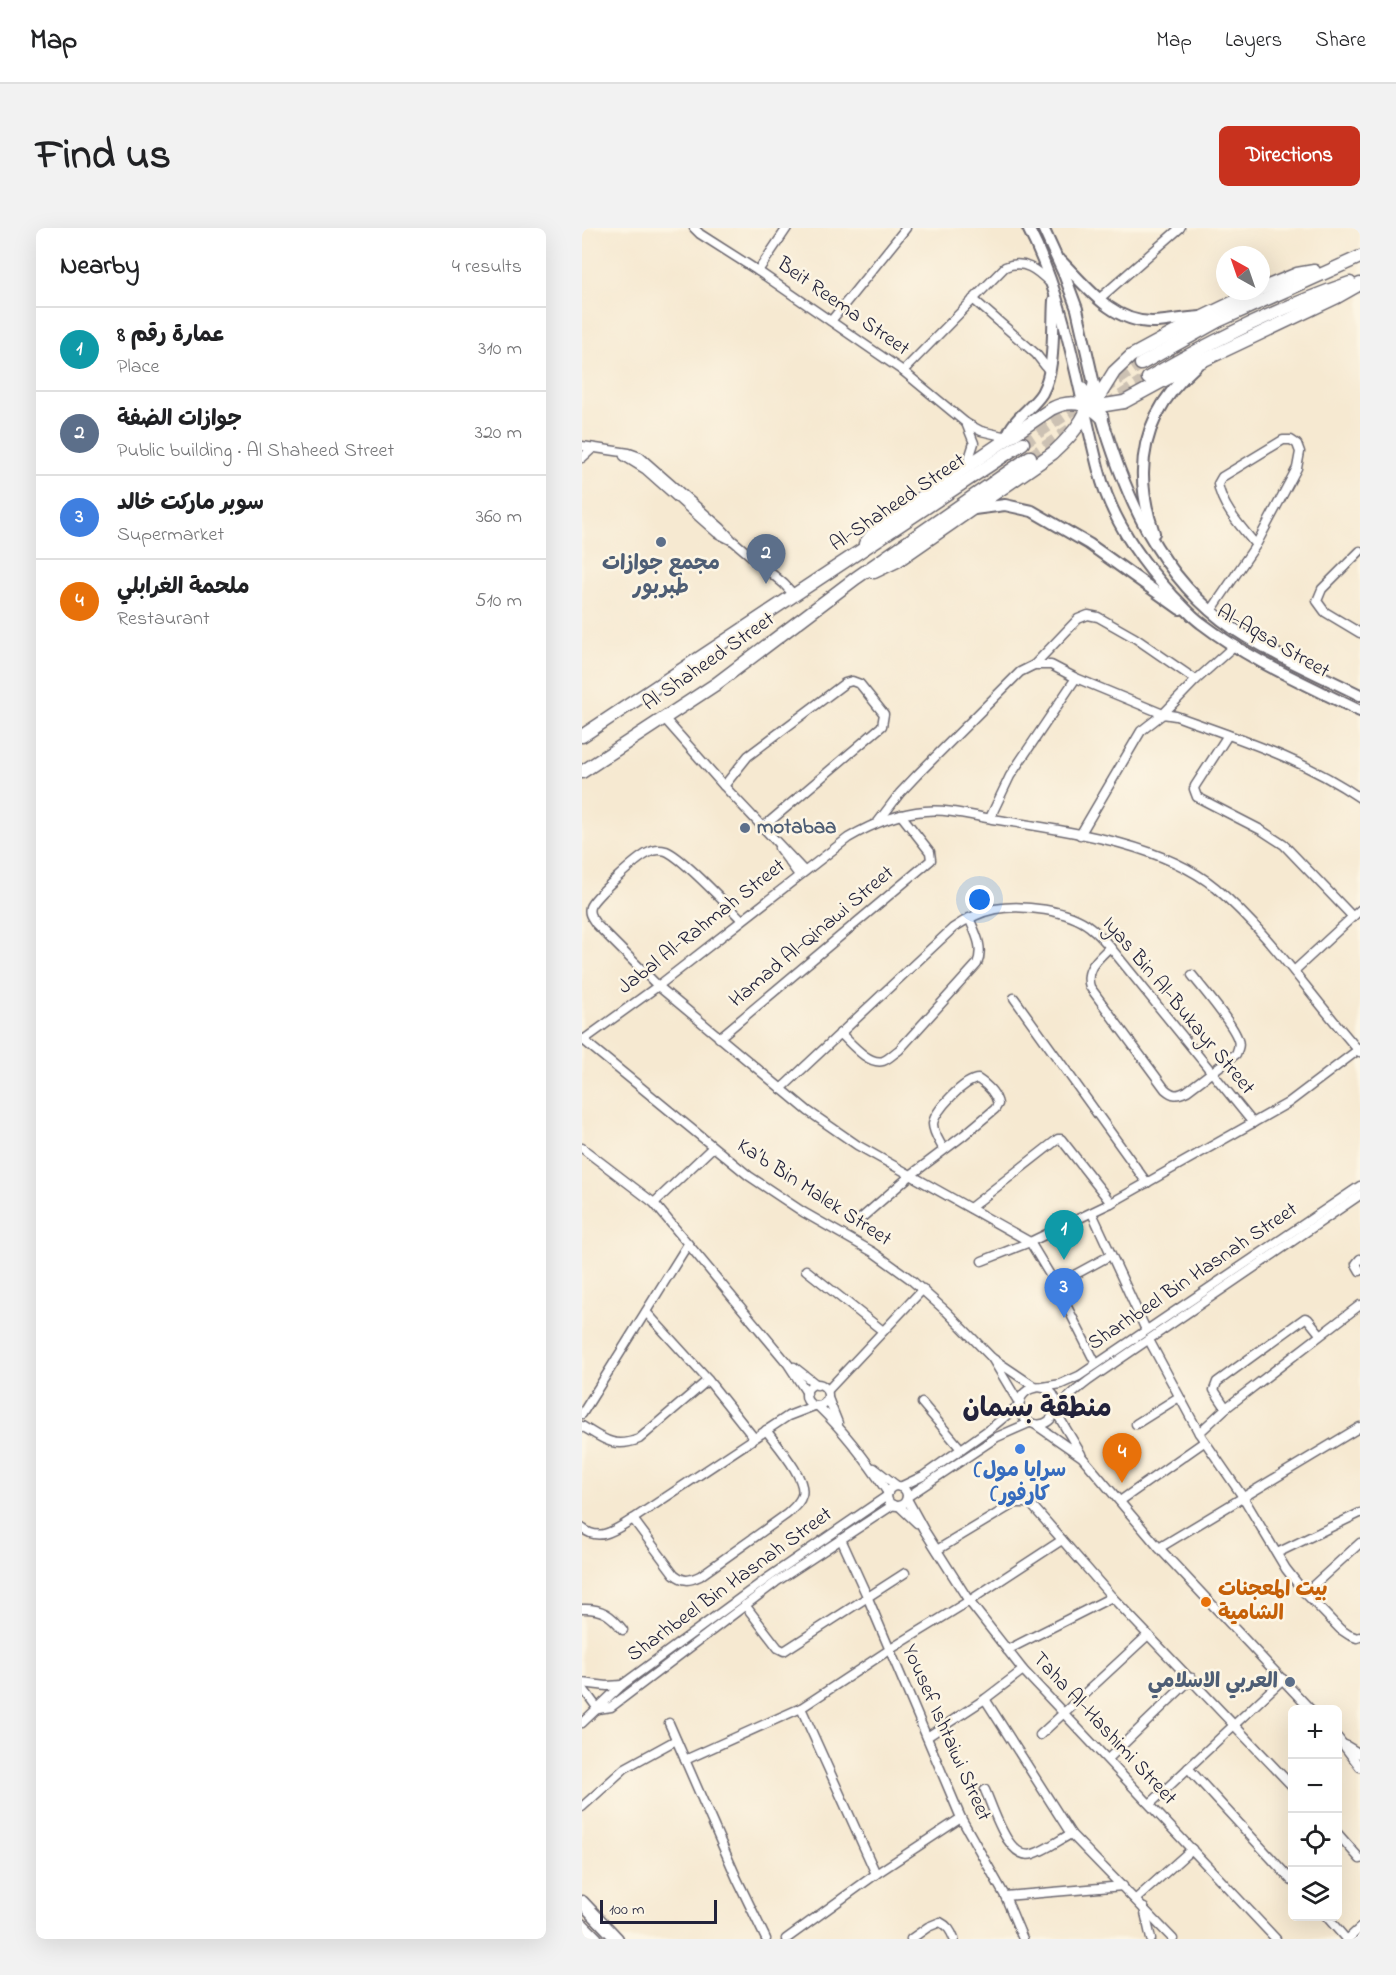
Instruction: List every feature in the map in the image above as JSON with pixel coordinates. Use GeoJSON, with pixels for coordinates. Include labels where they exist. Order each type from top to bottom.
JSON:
{"type":"FeatureCollection","features":[{"type":"Feature","properties":{"kind":"highway"},"geometry":{"type":"LineString","coordinates":[[1142,364],[1197,332],[1360,256]]}},
{"type":"Feature","properties":{"kind":"highway"},"geometry":{"type":"LineString","coordinates":[[1270,285],[1297,274],[1324,271]]}},
{"type":"Feature","properties":{"kind":"highway"},"geometry":{"type":"LineString","coordinates":[[861,550],[886,521],[1055,406],[1071,402],[1092,405],[1124,402],[1201,361],[1337,297],[1360,282]]}},
{"type":"Feature","properties":{"kind":"highway"},"geometry":{"type":"LineString","coordinates":[[1148,378],[1230,334],[1306,299],[1360,282]]}},
{"type":"Feature","properties":{"kind":"highway"},"geometry":{"type":"LineString","coordinates":[[856,578],[873,573],[897,561],[1053,453],[1073,432],[1114,372],[1131,356],[1203,316],[1237,300]]}},
{"type":"Feature","properties":{"kind":"highway","name":"Al-Shaheed Street"},"geometry":{"type":"LineString","coordinates":[[794,595],[1023,443]]}},
{"type":"Feature","properties":{"kind":"highway","name":"Al-Shaheed Street"},"geometry":{"type":"LineString","coordinates":[[856,578],[1030,457]]}},
{"type":"Feature","properties":{"kind":"highway","name":"Al Shaheed Street"},"geometry":{"type":"LineString","coordinates":[[582,772],[736,669],[856,578]]}},
{"type":"Feature","properties":{"kind":"highway","name":"Al Shaheed Street"},"geometry":{"type":"LineString","coordinates":[[582,736],[794,595]]}},
{"type":"Feature","properties":{"kind":"highway"},"geometry":{"type":"LineString","coordinates":[[582,1902],[617,1939]]}},
{"type":"Feature","properties":{"kind":"highway"},"geometry":{"type":"LineString","coordinates":[[582,1925],[596,1939]]}},
{"type":"Feature","properties":{"kind":"main road"},"geometry":{"type":"LineString","coordinates":[[1028,228],[1054,288],[1092,405]]}},
{"type":"Feature","properties":{"kind":"main road"},"geometry":{"type":"LineString","coordinates":[[1043,228],[1077,309],[1092,405]]}},
{"type":"Feature","properties":{"kind":"main road"},"geometry":{"type":"LineString","coordinates":[[1056,257],[1115,312],[1143,322],[1203,316]]}},
{"type":"Feature","properties":{"kind":"main road"},"geometry":{"type":"LineString","coordinates":[[1007,437],[1015,423],[1038,399],[1046,385],[1050,372],[1054,288]]}},
{"type":"Feature","properties":{"kind":"main road"},"geometry":{"type":"LineString","coordinates":[[1161,553],[1144,500],[1142,468],[1146,440],[1156,414],[1170,392],[1201,361]]}},
{"type":"Feature","properties":{"kind":"main road","name":"Al-Aqsa Street"},"geometry":{"type":"LineString","coordinates":[[1092,405],[1130,500],[1161,553],[1191,592],[1211,611],[1253,641],[1360,695]]}},
{"type":"Feature","properties":{"kind":"main road","name":"Al-Aqsa Street"},"geometry":{"type":"LineString","coordinates":[[1092,405],[1100,474],[1113,511],[1144,562],[1192,615],[1235,645],[1279,671],[1360,711]]}},
{"type":"Feature","properties":{"kind":"main road"},"geometry":{"type":"LineString","coordinates":[[969,512],[986,506],[1005,505],[1032,511],[1089,544],[1159,595],[1192,615]]}},
{"type":"Feature","properties":{"kind":"street","name":"Beit Reema Street"},"geometry":{"type":"LineString","coordinates":[[694,228],[903,371],[966,423],[981,431],[1007,437]]}},
{"type":"Feature","properties":{"kind":"street"},"geometry":{"type":"LineString","coordinates":[[758,271],[787,228]]}},
{"type":"Feature","properties":{"kind":"street"},"geometry":{"type":"LineString","coordinates":[[831,321],[906,228]]}},
{"type":"Feature","properties":{"kind":"street"},"geometry":{"type":"LineString","coordinates":[[1099,299],[1180,228]]}},
{"type":"Feature","properties":{"kind":"street"},"geometry":{"type":"LineString","coordinates":[[903,371],[1005,267],[1022,264],[1033,268],[1054,288]]}},
{"type":"Feature","properties":{"kind":"street"},"geometry":{"type":"LineString","coordinates":[[973,299],[1036,354],[1050,372]]}},
{"type":"Feature","properties":{"kind":"street"},"geometry":{"type":"LineString","coordinates":[[966,423],[974,442],[967,466]]}},
{"type":"Feature","properties":{"kind":"street"},"geometry":{"type":"LineString","coordinates":[[1211,611],[1256,545],[1300,459],[1297,444],[1291,440],[1283,440],[1222,477],[1218,484],[1220,494],[1229,510],[1256,545]]}},
{"type":"Feature","properties":{"kind":"street"},"geometry":{"type":"LineString","coordinates":[[582,446],[615,452],[640,466],[717,533],[732,540],[794,595]]}},
{"type":"Feature","properties":{"kind":"street"},"geometry":{"type":"LineString","coordinates":[[582,458],[593,448]]}},
{"type":"Feature","properties":{"kind":"street"},"geometry":{"type":"LineString","coordinates":[[1360,551],[1322,590],[1317,602],[1325,612],[1360,633]]}},
{"type":"Feature","properties":{"kind":"street"},"geometry":{"type":"LineString","coordinates":[[878,822],[917,775],[1020,672],[1034,665],[1078,619],[1088,615],[1098,617],[1135,638],[1196,680]]}},
{"type":"Feature","properties":{"kind":"street"},"geometry":{"type":"LineString","coordinates":[[1080,835],[1141,731],[1163,714],[1235,645]]}},
{"type":"Feature","properties":{"kind":"street"},"geometry":{"type":"LineString","coordinates":[[1034,665],[1050,664],[1076,678],[1163,714],[1176,716],[1300,763],[1360,798]]}},
{"type":"Feature","properties":{"kind":"street"},"geometry":{"type":"LineString","coordinates":[[990,818],[1010,776],[1076,678]]}},
{"type":"Feature","properties":{"kind":"street"},"geometry":{"type":"LineString","coordinates":[[724,786],[743,761],[757,749],[845,683],[852,681],[860,684],[882,710],[885,718],[882,726],[762,828]]}},
{"type":"Feature","properties":{"kind":"street"},"geometry":{"type":"LineString","coordinates":[[664,718],[801,873]]}},
{"type":"Feature","properties":{"kind":"street"},"geometry":{"type":"LineString","coordinates":[[1228,735],[1195,786],[1197,797],[1251,824],[1284,845],[1352,916]]}},
{"type":"Feature","properties":{"kind":"street","name":"Jabal Al-Rahmah Street"},"geometry":{"type":"LineString","coordinates":[[582,1040],[658,986],[848,838],[878,822],[900,815],[943,811],[963,812],[1143,849],[1194,873],[1233,903],[1294,970],[1359,1051]]}},
{"type":"Feature","properties":{"kind":"street","name":"Hamad Al-Qinawi Street"},"geometry":{"type":"LineString","coordinates":[[719,1038],[928,864],[932,859],[932,854],[900,815]]}},
{"type":"Feature","properties":{"kind":"street"},"geometry":{"type":"LineString","coordinates":[[742,920],[673,855],[657,850],[640,858],[599,895],[589,908],[589,914],[596,924],[658,986],[808,1111],[857,1145],[1030,1242],[1056,1286],[1096,1364]]}},
{"type":"Feature","properties":{"kind":"street"},"geometry":{"type":"LineString","coordinates":[[790,858],[816,861]]}},
{"type":"Feature","properties":{"kind":"street"},"geometry":{"type":"LineString","coordinates":[[787,884],[790,858]]}},
{"type":"Feature","properties":{"kind":"street","name":"Iyas Bin Al-Bukayr Street"},"geometry":{"type":"LineString","coordinates":[[781,1089],[953,928],[969,918],[995,909],[1014,908],[1059,913],[1089,926],[1110,947],[1253,1123]]}},
{"type":"Feature","properties":{"kind":"street"},"geometry":{"type":"LineString","coordinates":[[1294,970],[1360,910]]}},
{"type":"Feature","properties":{"kind":"street"},"geometry":{"type":"LineString","coordinates":[[840,1033],[863,1054],[877,1061],[886,1060],[899,1050],[977,964],[981,956],[980,945],[969,918]]}},
{"type":"Feature","properties":{"kind":"street"},"geometry":{"type":"LineString","coordinates":[[1110,947],[1089,972],[1090,987],[1171,1095],[1178,1096],[1212,1073],[1236,1054],[1239,1046],[1238,1039],[1192,975]]}},
{"type":"Feature","properties":{"kind":"street"},"geometry":{"type":"LineString","coordinates":[[1014,998],[1147,1183]]}},
{"type":"Feature","properties":{"kind":"street","name":"Ka’b Bin Malek Street"},"geometry":{"type":"LineString","coordinates":[[582,1040],[712,1148],[772,1192],[892,1264],[923,1289],[992,1358],[1038,1387]]}},
{"type":"Feature","properties":{"kind":"street"},"geometry":{"type":"LineString","coordinates":[[982,1261],[1092,1213],[1147,1183],[1288,1103],[1359,1051]]}},
{"type":"Feature","properties":{"kind":"street"},"geometry":{"type":"LineString","coordinates":[[858,1221],[911,1175],[964,1135],[998,1104],[991,1090],[978,1079],[966,1082],[935,1114],[934,1129],[944,1150]]}},
{"type":"Feature","properties":{"kind":"street"},"geometry":{"type":"LineString","coordinates":[[970,1208],[1058,1139],[1061,1139],[1111,1203]]}},
{"type":"Feature","properties":{"kind":"street"},"geometry":{"type":"LineString","coordinates":[[582,1148],[654,1203],[788,1364],[807,1394],[809,1402],[839,1426],[869,1464],[887,1494],[888,1501],[896,1506],[997,1437],[1032,1424],[1048,1422],[1056,1410],[1057,1403],[1052,1393],[1038,1387],[1024,1392],[1019,1404],[961,1449],[923,1476],[892,1488],[887,1494]]}},
{"type":"Feature","properties":{"kind":"street"},"geometry":{"type":"LineString","coordinates":[[654,1203],[712,1148]]}},
{"type":"Feature","properties":{"kind":"street","name":"Sharhbeel Bin Hasnah Street"},"geometry":{"type":"LineString","coordinates":[[1038,1387],[1070,1380],[1096,1364],[1360,1186]]}},
{"type":"Feature","properties":{"kind":"street","name":"Sharhbeel Bin Hasnah Street"},"geometry":{"type":"LineString","coordinates":[[1056,1410],[1101,1371],[1360,1195]]}},
{"type":"Feature","properties":{"kind":"street"},"geometry":{"type":"LineString","coordinates":[[1092,1213],[1146,1330]]}},
{"type":"Feature","properties":{"kind":"street"},"geometry":{"type":"LineString","coordinates":[[582,1413],[688,1244]]}},
{"type":"Feature","properties":{"kind":"street"},"geometry":{"type":"LineString","coordinates":[[1056,1286],[1111,1255]]}},
{"type":"Feature","properties":{"kind":"street"},"geometry":{"type":"LineString","coordinates":[[1360,1259],[1356,1264],[1360,1271]]}},
{"type":"Feature","properties":{"kind":"street"},"geometry":{"type":"LineString","coordinates":[[806,1270],[883,1331]]}},
{"type":"Feature","properties":{"kind":"street"},"geometry":{"type":"LineString","coordinates":[[582,1528],[596,1535],[608,1533],[633,1519],[788,1416],[824,1404],[828,1395],[848,1371],[923,1289]]}},
{"type":"Feature","properties":{"kind":"street"},"geometry":{"type":"LineString","coordinates":[[1198,1433],[1226,1408],[1360,1305]]}},
{"type":"Feature","properties":{"kind":"street"},"geometry":{"type":"LineString","coordinates":[[646,1312],[708,1380],[754,1438]]}},
{"type":"Feature","properties":{"kind":"street"},"geometry":{"type":"LineString","coordinates":[[1226,1408],[1214,1390],[1217,1382],[1305,1318],[1320,1334]]}},
{"type":"Feature","properties":{"kind":"street"},"geometry":{"type":"LineString","coordinates":[[1149,1340],[1198,1433],[1243,1497],[1276,1553],[1305,1593],[1340,1629],[1348,1635],[1360,1637]]}},
{"type":"Feature","properties":{"kind":"street","name":"Ka’b Bin Malek Street"},"geometry":{"type":"LineString","coordinates":[[992,1358],[1019,1404]]}},
{"type":"Feature","properties":{"kind":"street"},"geometry":{"type":"LineString","coordinates":[[788,1364],[828,1395],[839,1426]]}},
{"type":"Feature","properties":{"kind":"street"},"geometry":{"type":"LineString","coordinates":[[788,1416],[807,1394],[810,1387],[848,1371]]}},
{"type":"Feature","properties":{"kind":"street"},"geometry":{"type":"LineString","coordinates":[[582,1426],[618,1444],[639,1439],[708,1380]]}},
{"type":"Feature","properties":{"kind":"street"},"geometry":{"type":"LineString","coordinates":[[1136,1424],[1179,1397]]}},
{"type":"Feature","properties":{"kind":"street"},"geometry":{"type":"LineString","coordinates":[[922,1403],[961,1449]]}},
{"type":"Feature","properties":{"kind":"street"},"geometry":{"type":"LineString","coordinates":[[1019,1404],[1022,1415],[1032,1424],[1082,1457]]}},
{"type":"Feature","properties":{"kind":"street"},"geometry":{"type":"LineString","coordinates":[[1056,1410],[1082,1457],[1159,1548],[1306,1705]]}},
{"type":"Feature","properties":{"kind":"street"},"geometry":{"type":"LineString","coordinates":[[1159,1548],[1360,1427]]}},
{"type":"Feature","properties":{"kind":"street"},"geometry":{"type":"LineString","coordinates":[[633,1519],[681,1580],[690,1581],[700,1576],[787,1514],[798,1503],[802,1495],[803,1485],[799,1476],[766,1430]]}},
{"type":"Feature","properties":{"kind":"street"},"geometry":{"type":"LineString","coordinates":[[1120,1501],[1204,1442]]}},
{"type":"Feature","properties":{"kind":"street"},"geometry":{"type":"LineString","coordinates":[[869,1464],[906,1491],[907,1498]]}},
{"type":"Feature","properties":{"kind":"street","name":"Sharhbeel Bin Hasnah Street"},"geometry":{"type":"LineString","coordinates":[[582,1722],[622,1685],[887,1494]]}},
{"type":"Feature","properties":{"kind":"street","name":"Taha Al-Hashimi Street"},"geometry":{"type":"LineString","coordinates":[[907,1498],[924,1530],[969,1601],[1023,1670],[1276,1939]]}},
{"type":"Feature","properties":{"kind":"street"},"geometry":{"type":"LineString","coordinates":[[937,1550],[1020,1502],[1030,1503],[1112,1597],[1288,1781]]}},
{"type":"Feature","properties":{"kind":"street","name":"Sharhbeel Bin Hasnah Street"},"geometry":{"type":"LineString","coordinates":[[598,1709],[611,1707],[745,1605],[841,1539],[896,1506]]}},
{"type":"Feature","properties":{"kind":"street","name":"Taha Al-Hashimi Street"},"geometry":{"type":"LineString","coordinates":[[896,1506],[924,1530]]}},
{"type":"Feature","properties":{"kind":"street"},"geometry":{"type":"LineString","coordinates":[[1276,1553],[1360,1513]]}},
{"type":"Feature","properties":{"kind":"street","name":"Yousef Ishtaiwi Street"},"geometry":{"type":"LineString","coordinates":[[841,1539],[961,1818],[1005,1896],[1023,1939]]}},
{"type":"Feature","properties":{"kind":"street"},"geometry":{"type":"LineString","coordinates":[[685,1760],[801,1708],[1062,1540]]}},
{"type":"Feature","properties":{"kind":"street"},"geometry":{"type":"LineString","coordinates":[[1305,1593],[1360,1543]]}},
{"type":"Feature","properties":{"kind":"street"},"geometry":{"type":"LineString","coordinates":[[745,1605],[778,1648],[784,1651],[905,1573]]}},
{"type":"Feature","properties":{"kind":"street"},"geometry":{"type":"LineString","coordinates":[[1007,1650],[1112,1597]]}},
{"type":"Feature","properties":{"kind":"street"},"geometry":{"type":"LineString","coordinates":[[582,1609],[603,1611],[611,1616],[623,1630]]}},
{"type":"Feature","properties":{"kind":"street"},"geometry":{"type":"LineString","coordinates":[[1040,1735],[1148,1635]]}},
{"type":"Feature","properties":{"kind":"street"},"geometry":{"type":"LineString","coordinates":[[927,1737],[985,1699],[1023,1670]]}},
{"type":"Feature","properties":{"kind":"street"},"geometry":{"type":"LineString","coordinates":[[1108,1759],[1192,1678]]}},
{"type":"Feature","properties":{"kind":"street"},"geometry":{"type":"LineString","coordinates":[[1150,1804],[1282,1678]]}},
{"type":"Feature","properties":{"kind":"street"},"geometry":{"type":"LineString","coordinates":[[582,1685],[622,1685]]}},
{"type":"Feature","properties":{"kind":"street"},"geometry":{"type":"LineString","coordinates":[[582,1685],[598,1709]]}},
{"type":"Feature","properties":{"kind":"street"},"geometry":{"type":"LineString","coordinates":[[985,1699],[1071,1834],[1173,1939]]}},
{"type":"Feature","properties":{"kind":"street"},"geometry":{"type":"LineString","coordinates":[[801,1708],[876,1874]]}},
{"type":"Feature","properties":{"kind":"street"},"geometry":{"type":"LineString","coordinates":[[669,1723],[766,1939]]}},
{"type":"Feature","properties":{"kind":"street"},"geometry":{"type":"LineString","coordinates":[[582,1807],[625,1768],[676,1740]]}},
{"type":"Feature","properties":{"kind":"street"},"geometry":{"type":"LineString","coordinates":[[1342,1742],[1357,1753],[1360,1767]]}},
{"type":"Feature","properties":{"kind":"street"},"geometry":{"type":"LineString","coordinates":[[1188,1768],[1288,1876]]}},
{"type":"Feature","properties":{"kind":"street"},"geometry":{"type":"LineString","coordinates":[[985,1790],[1010,1845],[1020,1853],[1034,1854],[1071,1834]]}},
{"type":"Feature","properties":{"kind":"street"},"geometry":{"type":"LineString","coordinates":[[787,1939],[876,1874],[961,1818]]}},
{"type":"Feature","properties":{"kind":"street"},"geometry":{"type":"LineString","coordinates":[[1342,1839],[1360,1859]]}},
{"type":"Feature","properties":{"kind":"street"},"geometry":{"type":"LineString","coordinates":[[1136,1899],[1192,1849]]}},
{"type":"Feature","properties":{"kind":"street"},"geometry":{"type":"LineString","coordinates":[[1005,1896],[1123,1886]]}},
{"type":"Feature","properties":{"kind":"street"},"geometry":{"type":"LineString","coordinates":[[1144,1907],[1150,1939]]}},
{"type":"Feature","properties":{"kind":"street"},"geometry":{"type":"LineString","coordinates":[[1330,1921],[1347,1939],[1359,1932]]}},
{"type":"Feature","properties":{"kind":"street"},"geometry":{"type":"LineString","coordinates":[[911,1939],[940,1922],[950,1930],[954,1939]]}},
{"type":"Feature","properties":{"kind":"tunnel"},"geometry":{"type":"LineString","coordinates":[[1103,390],[1141,364]]}},
{"type":"Feature","properties":{"kind":"tunnel"},"geometry":{"type":"LineString","coordinates":[[1106,406],[1148,378]]}},
{"type":"Feature","properties":{"kind":"tunnel"},"geometry":{"type":"LineString","coordinates":[[1023,443],[1086,401]]}},
{"type":"Feature","properties":{"kind":"tunnel"},"geometry":{"type":"LineString","coordinates":[[1030,457],[1074,427]]}},
{"type":"Feature","properties":{"kind":"place","name":"مجمع جوازات طبربور"},"geometry":{"type":"Point","coordinates":[661,542]}},
{"type":"Feature","properties":{"kind":"place","name":"جوازات الضفة"},"geometry":{"type":"Point","coordinates":[766,584]}},
{"type":"Feature","properties":{"kind":"place","name":"motabaa"},"geometry":{"type":"Point","coordinates":[745,828]}},
{"type":"Feature","properties":{"kind":"place","name":"عمارة رقم 8"},"geometry":{"type":"Point","coordinates":[1064,1260]}},
{"type":"Feature","properties":{"kind":"place","name":"سوبر ماركت خالد"},"geometry":{"type":"Point","coordinates":[1064,1318]}},
{"type":"Feature","properties":{"kind":"place","name":"(سرايا مول (كارفور"},"geometry":{"type":"Point","coordinates":[1020,1449]}},
{"type":"Feature","properties":{"kind":"place","name":"ملحمة الغرابلي"},"geometry":{"type":"Point","coordinates":[1122,1483]}},
{"type":"Feature","properties":{"kind":"place","name":"بيت المعجنات الشامية"},"geometry":{"type":"Point","coordinates":[1206,1602]}},
{"type":"Feature","properties":{"kind":"place","name":"العربي الاسلامي"},"geometry":{"type":"Point","coordinates":[1290,1682]}},
{"type":"Feature","properties":{"kind":"district","name":"منطقة بسمان"},"geometry":{"type":"Point","coordinates":[1037,1409]}}]}
